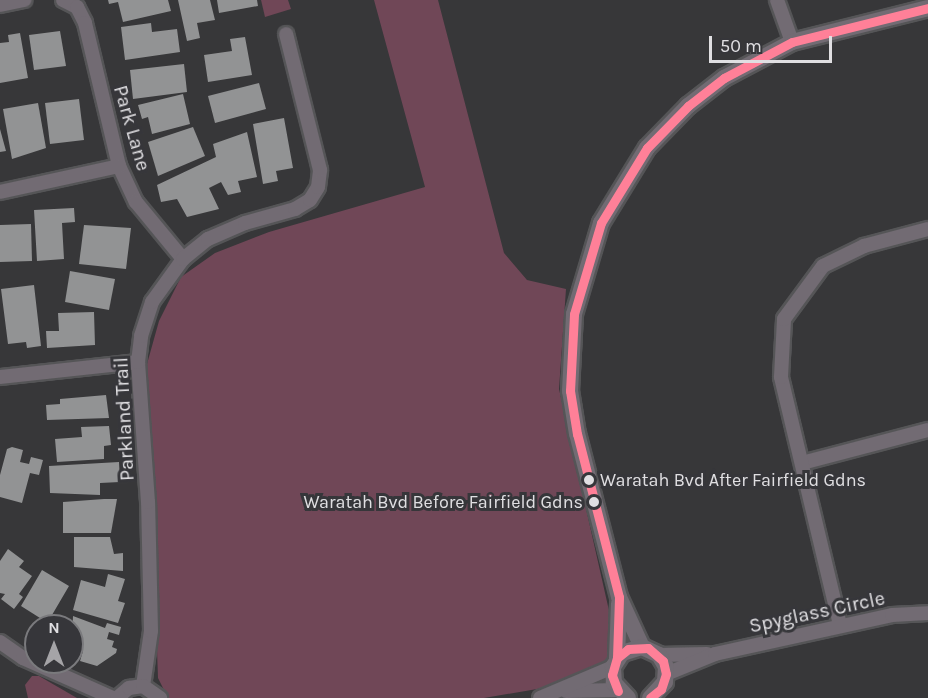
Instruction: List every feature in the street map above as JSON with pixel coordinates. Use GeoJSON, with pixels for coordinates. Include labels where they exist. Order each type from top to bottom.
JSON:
{"type":"FeatureCollection","features":[{"type":"Feature","properties":{"kind":"street"},"geometry":{"type":"LineString","coordinates":[[0,5],[24,0]]}},
{"type":"Feature","properties":{"kind":"street","name":"Park Lane"},"geometry":{"type":"LineString","coordinates":[[63,0],[77,7],[85,23],[119,166],[136,202],[183,259]]}},
{"type":"Feature","properties":{"kind":"street"},"geometry":{"type":"LineString","coordinates":[[777,0],[792,42]]}},
{"type":"Feature","properties":{"kind":"street"},"geometry":{"type":"LineString","coordinates":[[642,647],[619,597],[570,391],[574,314],[590,250],[626,179],[666,127],[724,78],[792,42],[928,8]]}},
{"type":"Feature","properties":{"kind":"street","name":"Parkland Trail"},"geometry":{"type":"LineString","coordinates":[[143,687],[150,621],[138,362],[152,302],[183,259],[208,240],[236,227],[295,209],[310,200],[318,187],[320,170],[286,34]]}},
{"type":"Feature","properties":{"kind":"street"},"geometry":{"type":"LineString","coordinates":[[0,192],[119,166]]}},
{"type":"Feature","properties":{"kind":"street"},"geometry":{"type":"LineString","coordinates":[[840,626],[781,377],[784,319],[823,266],[864,246],[928,229]]}},
{"type":"Feature","properties":{"kind":"street"},"geometry":{"type":"LineString","coordinates":[[0,377],[138,362]]}},
{"type":"Feature","properties":{"kind":"street"},"geometry":{"type":"LineString","coordinates":[[802,463],[928,430]]}},
{"type":"Feature","properties":{"kind":"street"},"geometry":{"type":"LineString","coordinates":[[564,691],[623,694],[615,663],[619,597]]}},
{"type":"Feature","properties":{"kind":"street","name":"Spyglass Circle"},"geometry":{"type":"LineString","coordinates":[[666,674],[715,654],[892,615],[928,613]]}},
{"type":"Feature","properties":{"kind":"street"},"geometry":{"type":"LineString","coordinates":[[0,642],[23,658],[115,698],[129,688],[143,687],[160,698]]}},
{"type":"Feature","properties":{"kind":"street"},"geometry":{"type":"LineString","coordinates":[[540,698],[564,691],[615,663],[628,649],[642,647],[659,655],[666,674],[653,697]]}},
{"type":"Feature","properties":{"kind":"street","name":"Spyglass Circle"},"geometry":{"type":"LineString","coordinates":[[659,655],[715,654]]}},
{"type":"Feature","properties":{"kind":"shaded area"},"geometry":{"type":"Polygon","coordinates":[[[261,0],[288,0],[291,9],[265,17],[261,0]]]}},
{"type":"Feature","properties":{"kind":"shaded area"},"geometry":{"type":"Polygon","coordinates":[[[374,0],[438,0],[504,253],[527,280],[566,289],[559,389],[617,646],[601,678],[484,698],[168,698],[158,678],[147,364],[159,321],[181,277],[215,253],[269,232],[425,187],[374,0]]]}},
{"type":"Feature","properties":{"kind":"shaded area"},"geometry":{"type":"Polygon","coordinates":[[[32,676],[39,676],[77,698],[28,698],[25,685],[32,676]]]}},
{"type":"Feature","properties":{"kind":"building"},"geometry":{"type":"Polygon","coordinates":[[[108,0],[168,0],[171,11],[123,22],[118,2],[109,4],[108,0]]]}},
{"type":"Feature","properties":{"kind":"building"},"geometry":{"type":"Polygon","coordinates":[[[178,0],[210,0],[215,20],[197,23],[200,38],[187,41],[178,0]]]}},
{"type":"Feature","properties":{"kind":"building"},"geometry":{"type":"Polygon","coordinates":[[[217,0],[257,0],[258,6],[219,13],[217,0]]]}},
{"type":"Feature","properties":{"kind":"building"},"geometry":{"type":"Polygon","coordinates":[[[151,23],[152,32],[177,29],[180,52],[125,60],[121,27],[151,23]]]}},
{"type":"Feature","properties":{"kind":"building"},"geometry":{"type":"Polygon","coordinates":[[[60,31],[66,66],[34,70],[29,35],[60,31]]]}},
{"type":"Feature","properties":{"kind":"building"},"geometry":{"type":"Polygon","coordinates":[[[20,33],[28,78],[0,83],[0,43],[9,42],[8,35],[20,33]]]}},
{"type":"Feature","properties":{"kind":"building"},"geometry":{"type":"Polygon","coordinates":[[[245,37],[252,75],[208,82],[204,55],[232,51],[230,39],[245,37]]]}},
{"type":"Feature","properties":{"kind":"building"},"geometry":{"type":"Polygon","coordinates":[[[184,64],[187,92],[133,99],[130,70],[184,64]]]}},
{"type":"Feature","properties":{"kind":"building"},"geometry":{"type":"Polygon","coordinates":[[[259,83],[266,109],[215,123],[208,96],[259,83]]]}},
{"type":"Feature","properties":{"kind":"building"},"geometry":{"type":"Polygon","coordinates":[[[183,94],[190,124],[152,134],[148,117],[142,119],[138,105],[183,94]]]}},
{"type":"Feature","properties":{"kind":"building"},"geometry":{"type":"Polygon","coordinates":[[[79,99],[84,140],[50,144],[45,103],[79,99]]]}},
{"type":"Feature","properties":{"kind":"building"},"geometry":{"type":"Polygon","coordinates":[[[38,103],[46,148],[12,159],[3,109],[38,103]]]}},
{"type":"Feature","properties":{"kind":"building"},"geometry":{"type":"Polygon","coordinates":[[[284,118],[293,168],[276,171],[278,181],[263,184],[253,124],[284,118]]]}},
{"type":"Feature","properties":{"kind":"building"},"geometry":{"type":"Polygon","coordinates":[[[193,127],[205,156],[158,176],[148,142],[193,127]]]}},
{"type":"Feature","properties":{"kind":"building"},"geometry":{"type":"Polygon","coordinates":[[[0,129],[6,151],[0,152],[0,129]]]}},
{"type":"Feature","properties":{"kind":"building"},"geometry":{"type":"Polygon","coordinates":[[[247,132],[257,177],[238,181],[241,192],[228,195],[221,182],[209,188],[219,209],[187,217],[177,199],[161,202],[157,185],[216,157],[213,144],[247,132]]]}},
{"type":"Feature","properties":{"kind":"building"},"geometry":{"type":"Polygon","coordinates":[[[74,208],[75,222],[62,223],[64,259],[37,261],[34,210],[74,208]]]}},
{"type":"Feature","properties":{"kind":"building"},"geometry":{"type":"Polygon","coordinates":[[[31,224],[32,261],[0,262],[0,225],[31,224]]]}},
{"type":"Feature","properties":{"kind":"building"},"geometry":{"type":"Polygon","coordinates":[[[84,225],[131,228],[126,269],[79,264],[84,225]]]}},
{"type":"Feature","properties":{"kind":"building"},"geometry":{"type":"Polygon","coordinates":[[[70,271],[115,279],[109,310],[65,302],[70,271]]]}},
{"type":"Feature","properties":{"kind":"building"},"geometry":{"type":"Polygon","coordinates":[[[34,285],[41,346],[27,348],[26,342],[8,344],[1,289],[34,285]]]}},
{"type":"Feature","properties":{"kind":"building"},"geometry":{"type":"Polygon","coordinates":[[[94,312],[95,345],[47,348],[46,331],[59,331],[58,313],[94,312]]]}},
{"type":"Feature","properties":{"kind":"building"},"geometry":{"type":"Polygon","coordinates":[[[106,395],[109,418],[47,420],[46,405],[60,404],[60,399],[106,395]]]}},
{"type":"Feature","properties":{"kind":"building"},"geometry":{"type":"Polygon","coordinates":[[[109,426],[111,445],[104,446],[104,459],[57,462],[55,439],[82,437],[81,427],[109,426]]]}},
{"type":"Feature","properties":{"kind":"building"},"geometry":{"type":"Polygon","coordinates":[[[12,447],[23,450],[20,462],[29,464],[31,457],[43,460],[39,475],[30,473],[22,503],[0,497],[0,475],[7,449],[12,447]]]}},
{"type":"Feature","properties":{"kind":"building"},"geometry":{"type":"Polygon","coordinates":[[[119,462],[120,482],[100,483],[100,495],[50,493],[49,466],[119,462]]]}},
{"type":"Feature","properties":{"kind":"building"},"geometry":{"type":"Polygon","coordinates":[[[117,499],[111,533],[63,533],[63,502],[117,499]]]}},
{"type":"Feature","properties":{"kind":"building"},"geometry":{"type":"Polygon","coordinates":[[[74,537],[110,537],[114,554],[123,553],[123,571],[74,567],[74,537]]]}},
{"type":"Feature","properties":{"kind":"building"},"geometry":{"type":"Polygon","coordinates":[[[8,549],[24,561],[19,567],[32,576],[19,594],[23,597],[14,609],[1,599],[5,594],[0,593],[0,561],[8,549]]]}},
{"type":"Feature","properties":{"kind":"building"},"geometry":{"type":"Polygon","coordinates":[[[42,570],[69,586],[53,614],[34,614],[21,606],[42,570]]]}},
{"type":"Feature","properties":{"kind":"building"},"geometry":{"type":"Polygon","coordinates":[[[108,574],[125,579],[118,601],[125,603],[118,623],[73,610],[81,580],[105,587],[108,574]]]}},
{"type":"Feature","properties":{"kind":"building"},"geometry":{"type":"Polygon","coordinates":[[[84,620],[105,628],[107,623],[121,627],[119,635],[109,632],[107,639],[114,641],[112,647],[117,649],[116,653],[97,666],[84,662],[84,620]]]}},
{"type":"Feature","properties":{"kind":"transit line"},"geometry":{"type":"LineString","coordinates":[[617,658],[619,597],[577,434],[570,391],[574,314],[601,223],[647,148],[688,106],[724,78],[792,42],[928,8]]}},
{"type":"Feature","properties":{"kind":"transit line"},"geometry":{"type":"LineString","coordinates":[[618,691],[612,675],[617,658],[628,649],[648,648],[663,661],[666,674],[661,689],[650,698]]}},
{"type":"Feature","properties":{"kind":"place","name":"Waratah Bvd After Fairfield Gdns"},"geometry":{"type":"Point","coordinates":[589,480]}},
{"type":"Feature","properties":{"kind":"place","name":"Waratah Bvd Before Fairfield Gdns"},"geometry":{"type":"Point","coordinates":[594,502]}}]}
